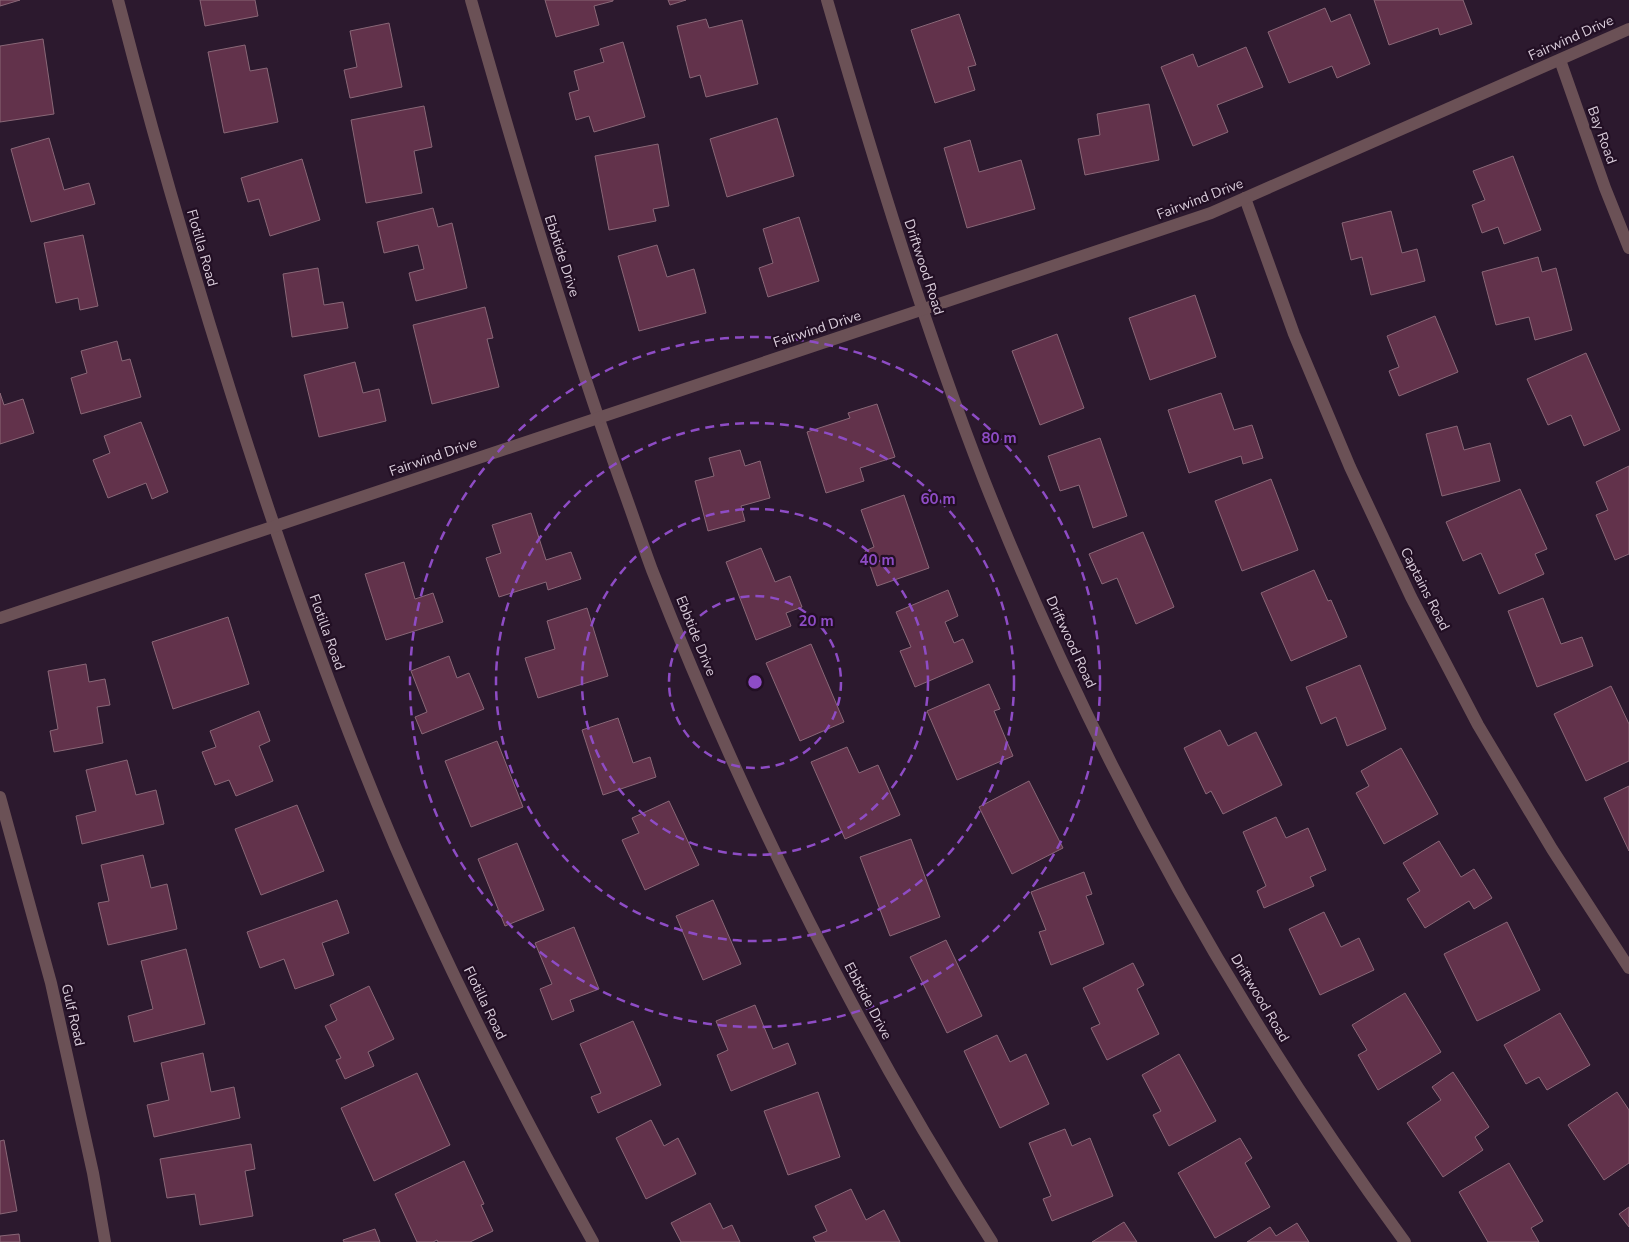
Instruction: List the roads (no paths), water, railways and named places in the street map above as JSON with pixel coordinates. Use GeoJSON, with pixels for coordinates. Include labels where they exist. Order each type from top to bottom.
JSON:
{"type":"FeatureCollection","features":[{"type":"Feature","properties":{"kind":"street","name":"Flotilla Road"},"geometry":{"type":"LineString","coordinates":[[118,0],[138,78],[194,274],[273,526],[333,692],[395,846],[464,997],[539,1146],[593,1242]]}},
{"type":"Feature","properties":{"kind":"street","name":"Ebbtide Drive"},"geometry":{"type":"LineString","coordinates":[[471,0],[528,199],[598,418],[652,568],[704,697],[787,878],[860,1020],[949,1176],[992,1242]]}},
{"type":"Feature","properties":{"kind":"street","name":"Driftwood Road"},"geometry":{"type":"LineString","coordinates":[[827,0],[875,164],[922,310],[988,489],[1043,620],[1108,758],[1198,925],[1277,1055],[1361,1182],[1405,1242]]}},
{"type":"Feature","properties":{"kind":"street","name":"Fairwind Drive"},"geometry":{"type":"LineString","coordinates":[[0,618],[1211,213],[1629,29]]}},
{"type":"Feature","properties":{"kind":"street","name":"Bay Road"},"geometry":{"type":"LineString","coordinates":[[1560,60],[1605,188],[1629,248]]}},
{"type":"Feature","properties":{"kind":"street","name":"Captains Road"},"geometry":{"type":"LineString","coordinates":[[1245,198],[1298,343],[1350,467],[1411,597],[1493,750],[1552,849],[1629,968]]}},
{"type":"Feature","properties":{"kind":"street","name":"Gulf Road"},"geometry":{"type":"LineString","coordinates":[[0,796],[50,983],[90,1163],[105,1242]]}}]}
